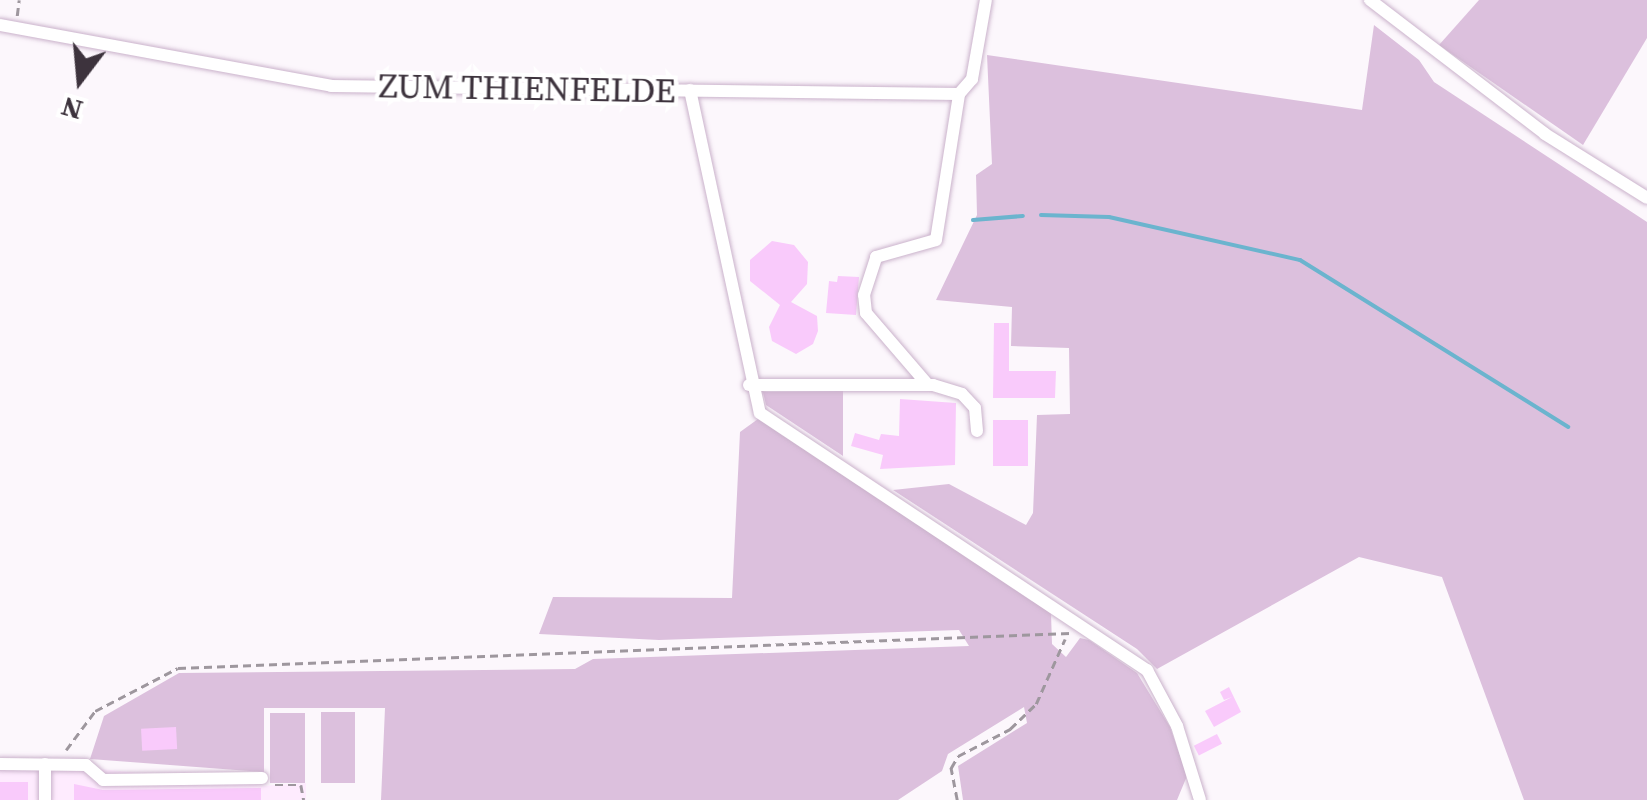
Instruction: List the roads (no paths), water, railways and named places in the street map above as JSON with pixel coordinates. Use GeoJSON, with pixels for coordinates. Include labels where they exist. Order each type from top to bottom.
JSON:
{"type":"FeatureCollection","features":[{"type":"Feature","properties":{"kind":"street"},"geometry":{"type":"LineString","coordinates":[[928,385],[866,313],[864,295],[876,257],[936,240],[960,94],[972,79],[986,0]]}},
{"type":"Feature","properties":{"kind":"street"},"geometry":{"type":"LineString","coordinates":[[1370,0],[1545,134],[1647,198]]}},
{"type":"Feature","properties":{"kind":"street","name":"ZUM THIENFELDE"},"geometry":{"type":"LineString","coordinates":[[0,25],[331,86],[960,94]]}},
{"type":"Feature","properties":{"kind":"street"},"geometry":{"type":"LineString","coordinates":[[690,90],[749,385],[760,413],[1147,670],[1177,726],[1200,800]]}},
{"type":"Feature","properties":{"kind":"street"},"geometry":{"type":"LineString","coordinates":[[749,385],[928,385],[962,394],[974,408],[977,431]]}},
{"type":"Feature","properties":{"kind":"street"},"geometry":{"type":"LineString","coordinates":[[0,764],[86,765],[103,780],[262,778]]}},
{"type":"Feature","properties":{"kind":"street"},"geometry":{"type":"LineString","coordinates":[[45,764],[45,800]]}},
{"type":"Feature","properties":{"kind":"waterway"},"geometry":{"type":"LineString","coordinates":[[1041,215],[1109,217],[1300,260],[1568,427]]}},
{"type":"Feature","properties":{"kind":"waterway"},"geometry":{"type":"LineString","coordinates":[[973,220],[1023,216]]}}]}
